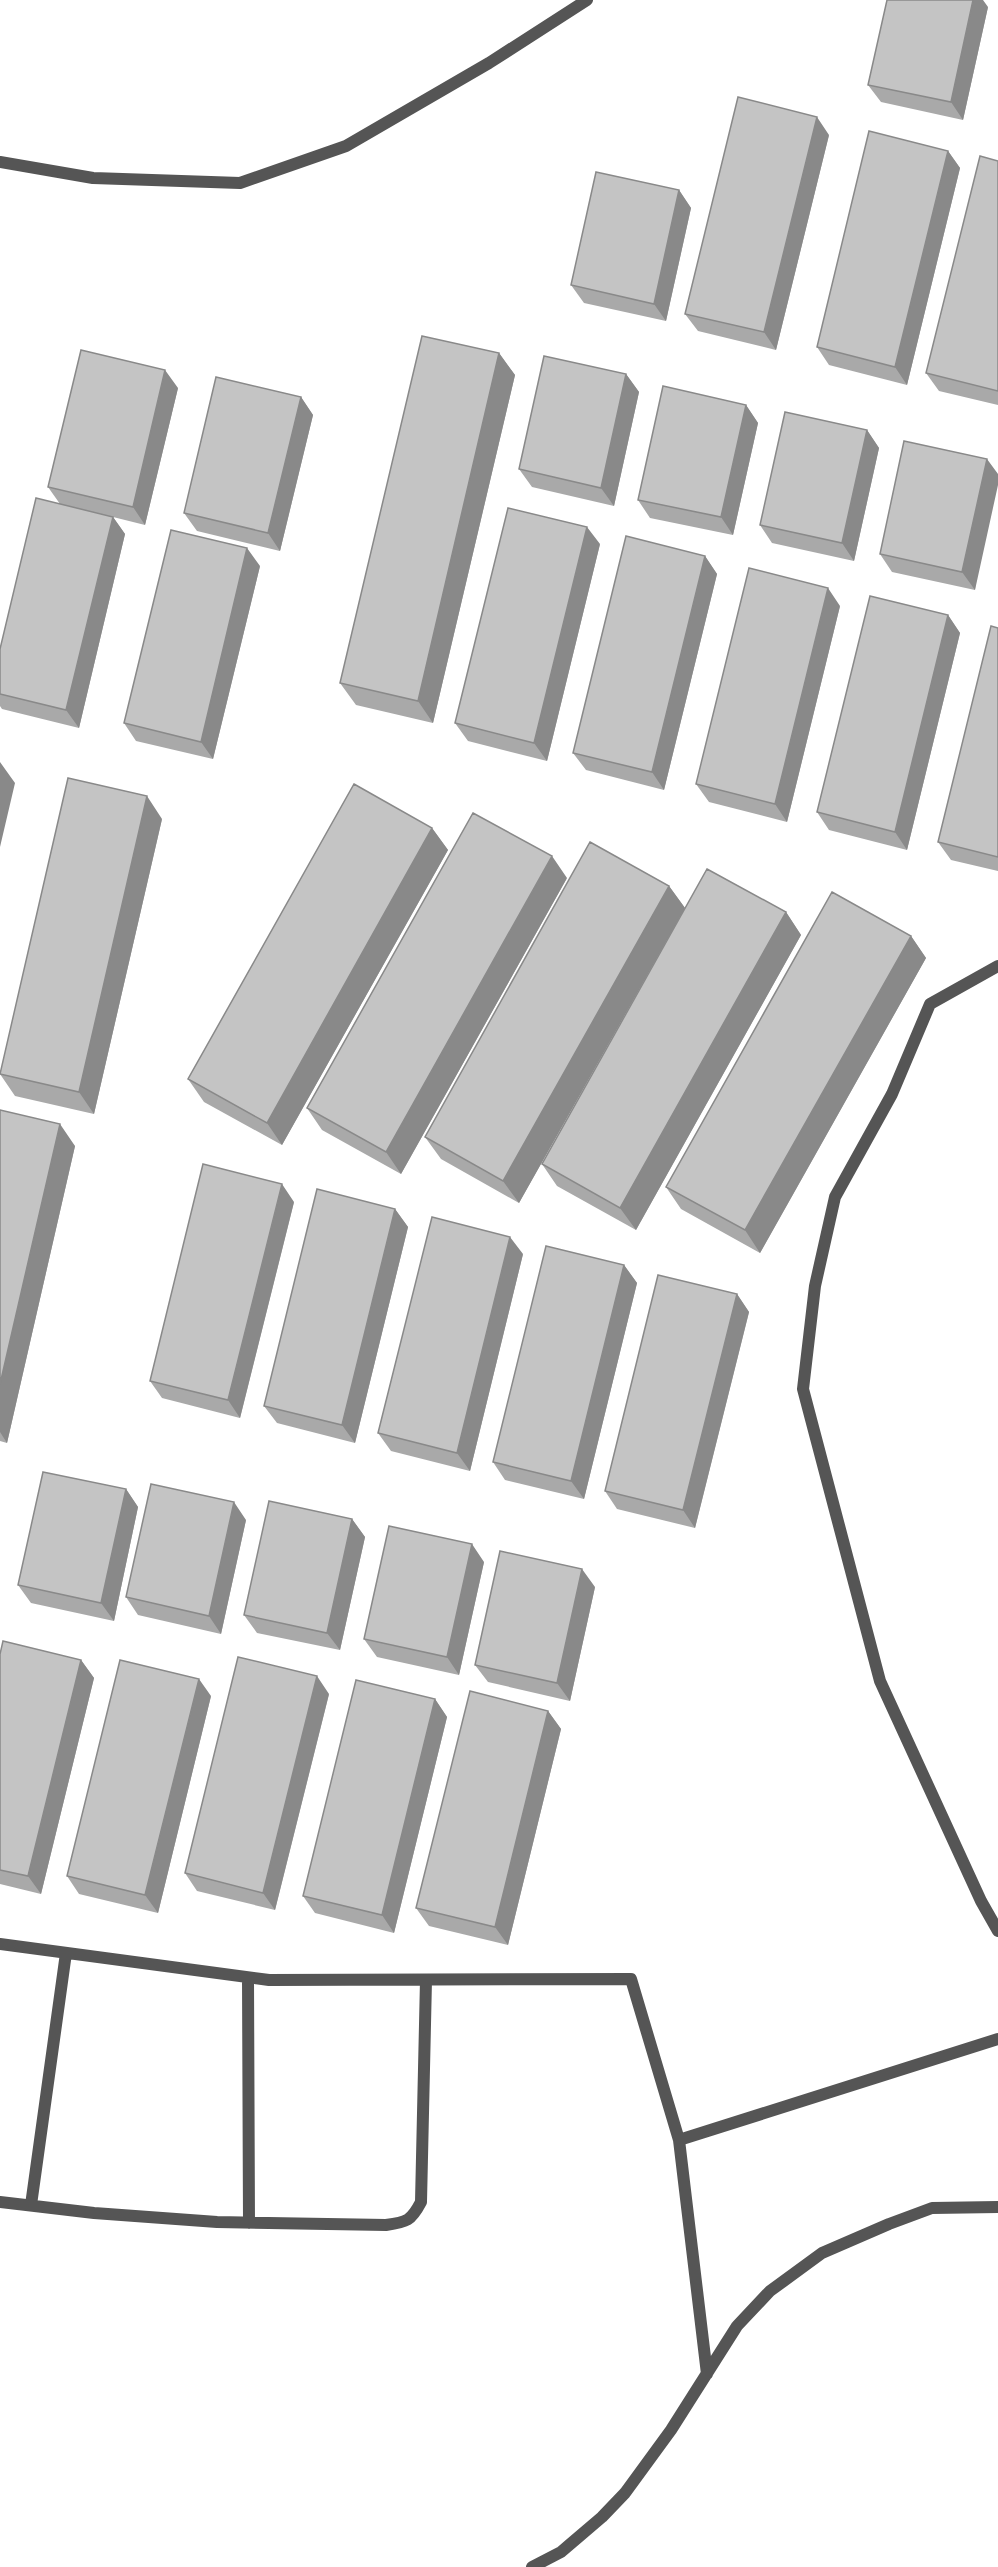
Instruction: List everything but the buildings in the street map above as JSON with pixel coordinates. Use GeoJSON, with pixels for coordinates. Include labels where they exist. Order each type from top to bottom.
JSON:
{"type":"FeatureCollection","features":[{"type":"Feature","properties":{"kind":"street"},"geometry":{"type":"LineString","coordinates":[[0,162],[93,178],[240,183],[346,146],[489,63],[587,0]]}},
{"type":"Feature","properties":{"kind":"street"},"geometry":{"type":"LineString","coordinates":[[998,966],[930,1004],[892,1094],[835,1197],[815,1286],[803,1389],[880,1681],[981,1901],[998,1931]]}},
{"type":"Feature","properties":{"kind":"street"},"geometry":{"type":"LineString","coordinates":[[0,1944],[269,1980],[631,1979],[679,2140],[707,2374]]}},
{"type":"Feature","properties":{"kind":"street"},"geometry":{"type":"LineString","coordinates":[[31,2205],[66,1953]]}},
{"type":"Feature","properties":{"kind":"street"},"geometry":{"type":"LineString","coordinates":[[248,1978],[249,2223]]}},
{"type":"Feature","properties":{"kind":"street"},"geometry":{"type":"LineString","coordinates":[[0,2202],[94,2214],[249,2223],[386,2225],[405,2222],[414,2215],[421,2202],[426,1980]]}},
{"type":"Feature","properties":{"kind":"street"},"geometry":{"type":"LineString","coordinates":[[679,2140],[998,2039]]}},
{"type":"Feature","properties":{"kind":"street"},"geometry":{"type":"LineString","coordinates":[[532,2567],[561,2552],[602,2517],[625,2493],[671,2430],[737,2326],[770,2290],[822,2253],[932,2208],[998,2207]]}}]}
